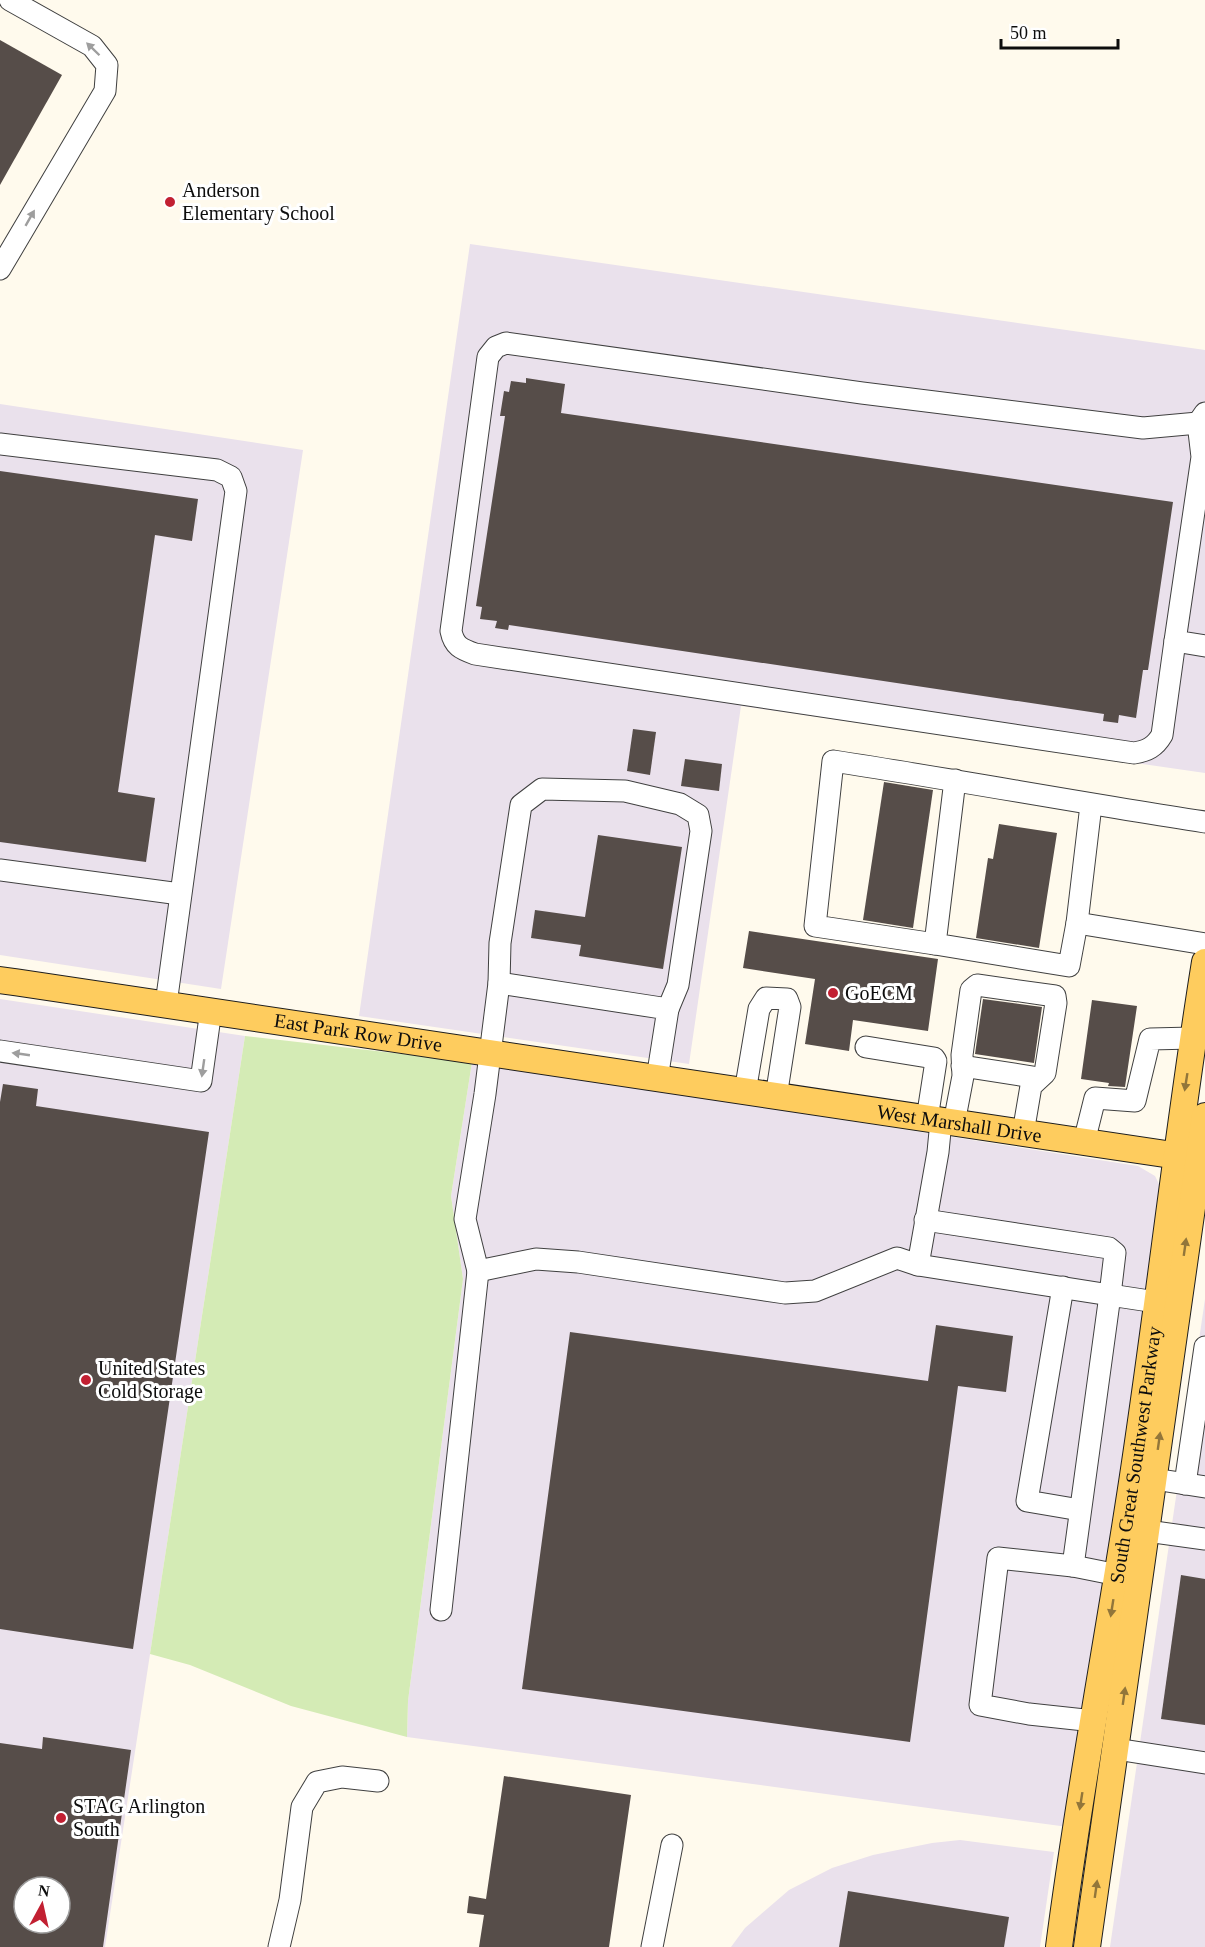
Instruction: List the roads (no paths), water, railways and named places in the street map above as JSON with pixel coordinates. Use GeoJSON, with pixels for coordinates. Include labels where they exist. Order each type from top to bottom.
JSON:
{"type":"FeatureCollection","features":[{"type":"Feature","properties":{"kind":"main road","name":"South Great Southwest Parkway"},"geometry":{"type":"LineString","coordinates":[[1059,1947],[1094,1721],[1129,1577],[1147,1531],[1193,1158],[1193,1038],[1205,962]]}},
{"type":"Feature","properties":{"kind":"main road","name":"East Park Row Drive"},"geometry":{"type":"LineString","coordinates":[[0,980],[211,1010],[716,1088]]}},
{"type":"Feature","properties":{"kind":"main road","name":"West Marshall Drive"},"geometry":{"type":"LineString","coordinates":[[716,1088],[1193,1158]]}},
{"type":"Feature","properties":{"kind":"main road","name":"South Great Southwest Parkway"},"geometry":{"type":"LineString","coordinates":[[1087,1947],[1116,1749],[1129,1577],[1156,1302],[1205,1116]]}},
{"type":"Feature","properties":{"kind":"lane"},"geometry":{"type":"LineString","coordinates":[[0,269],[105,91],[107,65],[92,46],[10,0]]}},
{"type":"Feature","properties":{"kind":"lane"},"geometry":{"type":"LineString","coordinates":[[506,343],[851,391],[1143,428],[1202,418],[1202,457],[1162,735],[1157,744],[1146,751],[1134,753],[475,654],[460,649],[453,641],[451,631],[488,357],[496,347],[506,343]]}},
{"type":"Feature","properties":{"kind":"lane"},"geometry":{"type":"LineString","coordinates":[[0,444],[217,470],[231,477],[236,491],[165,1004]]}},
{"type":"Feature","properties":{"kind":"lane"},"geometry":{"type":"LineString","coordinates":[[1175,641],[1205,646]]}},
{"type":"Feature","properties":{"kind":"lane"},"geometry":{"type":"LineString","coordinates":[[1091,805],[1077,923],[1069,966],[815,926],[833,761],[1205,822]]}},
{"type":"Feature","properties":{"kind":"lane"},"geometry":{"type":"LineString","coordinates":[[935,944],[955,780]]}},
{"type":"Feature","properties":{"kind":"lane"},"geometry":{"type":"LineString","coordinates":[[441,1610],[478,1271],[465,1219],[485,1094],[499,983],[500,943],[520,805],[542,789],[625,791],[680,804],[698,815],[701,831],[678,985],[668,1009],[657,1079]]}},
{"type":"Feature","properties":{"kind":"lane"},"geometry":{"type":"LineString","coordinates":[[0,870],[180,894]]}},
{"type":"Feature","properties":{"kind":"lane"},"geometry":{"type":"LineString","coordinates":[[1077,923],[1205,944]]}},
{"type":"Feature","properties":{"kind":"lane"},"geometry":{"type":"LineString","coordinates":[[499,983],[668,1009]]}},
{"type":"Feature","properties":{"kind":"lane"},"geometry":{"type":"LineString","coordinates":[[941,1121],[963,1076],[962,1055],[971,990],[976,985],[1055,996],[1056,1004],[1045,1073],[1031,1086],[1023,1133]]}},
{"type":"Feature","properties":{"kind":"lane"},"geometry":{"type":"LineString","coordinates":[[745,1092],[759,1009],[766,998],[787,999],[790,1007],[776,1097]]}},
{"type":"Feature","properties":{"kind":"lane"},"geometry":{"type":"LineString","coordinates":[[0,1051],[201,1081],[211,1010]]}},
{"type":"Feature","properties":{"kind":"lane"},"geometry":{"type":"LineString","coordinates":[[1084,1142],[1095,1098],[1136,1101],[1150,1039],[1193,1038]]}},
{"type":"Feature","properties":{"kind":"lane"},"geometry":{"type":"LineString","coordinates":[[867,1047],[934,1058],[936,1061],[941,1121],[939,1152],[918,1265]]}},
{"type":"Feature","properties":{"kind":"lane"},"geometry":{"type":"LineString","coordinates":[[962,1066],[1039,1078]]}},
{"type":"Feature","properties":{"kind":"lane"},"geometry":{"type":"LineString","coordinates":[[925,1220],[1109,1248],[1115,1253],[1073,1566]]}},
{"type":"Feature","properties":{"kind":"lane"},"geometry":{"type":"LineString","coordinates":[[478,1271],[536,1259],[578,1262],[785,1293],[815,1291],[897,1258],[918,1265],[1156,1302]]}},
{"type":"Feature","properties":{"kind":"lane"},"geometry":{"type":"LineString","coordinates":[[1063,1287],[1027,1501],[1080,1510]]}},
{"type":"Feature","properties":{"kind":"lane"},"geometry":{"type":"LineString","coordinates":[[1154,1479],[1195,1485],[1205,1347],[1172,1342]]}},
{"type":"Feature","properties":{"kind":"lane"},"geometry":{"type":"LineString","coordinates":[[1167,1382],[1202,1386]]}},
{"type":"Feature","properties":{"kind":"lane"},"geometry":{"type":"LineString","coordinates":[[1147,1531],[1205,1539]]}},
{"type":"Feature","properties":{"kind":"lane"},"geometry":{"type":"LineString","coordinates":[[1094,1721],[1029,1714],[980,1705],[998,1558],[1073,1566],[1129,1577]]}},
{"type":"Feature","properties":{"kind":"lane"},"geometry":{"type":"LineString","coordinates":[[1116,1749],[1205,1763]]}},
{"type":"Feature","properties":{"kind":"lane"},"geometry":{"type":"LineString","coordinates":[[279,1947],[290,1900],[302,1807],[317,1782],[342,1777],[378,1781]]}},
{"type":"Feature","properties":{"kind":"lane"},"geometry":{"type":"LineString","coordinates":[[652,1947],[672,1845]]}},
{"type":"Feature","properties":{"kind":"place","name":"Anderson Elementary School"},"geometry":{"type":"Point","coordinates":[170,202]}},
{"type":"Feature","properties":{"kind":"place","name":"GoECM"},"geometry":{"type":"Point","coordinates":[833,993]}},
{"type":"Feature","properties":{"kind":"place","name":"United States Cold Storage"},"geometry":{"type":"Point","coordinates":[86,1380]}},
{"type":"Feature","properties":{"kind":"place","name":"STAG Arlington South"},"geometry":{"type":"Point","coordinates":[61,1818]}}]}
